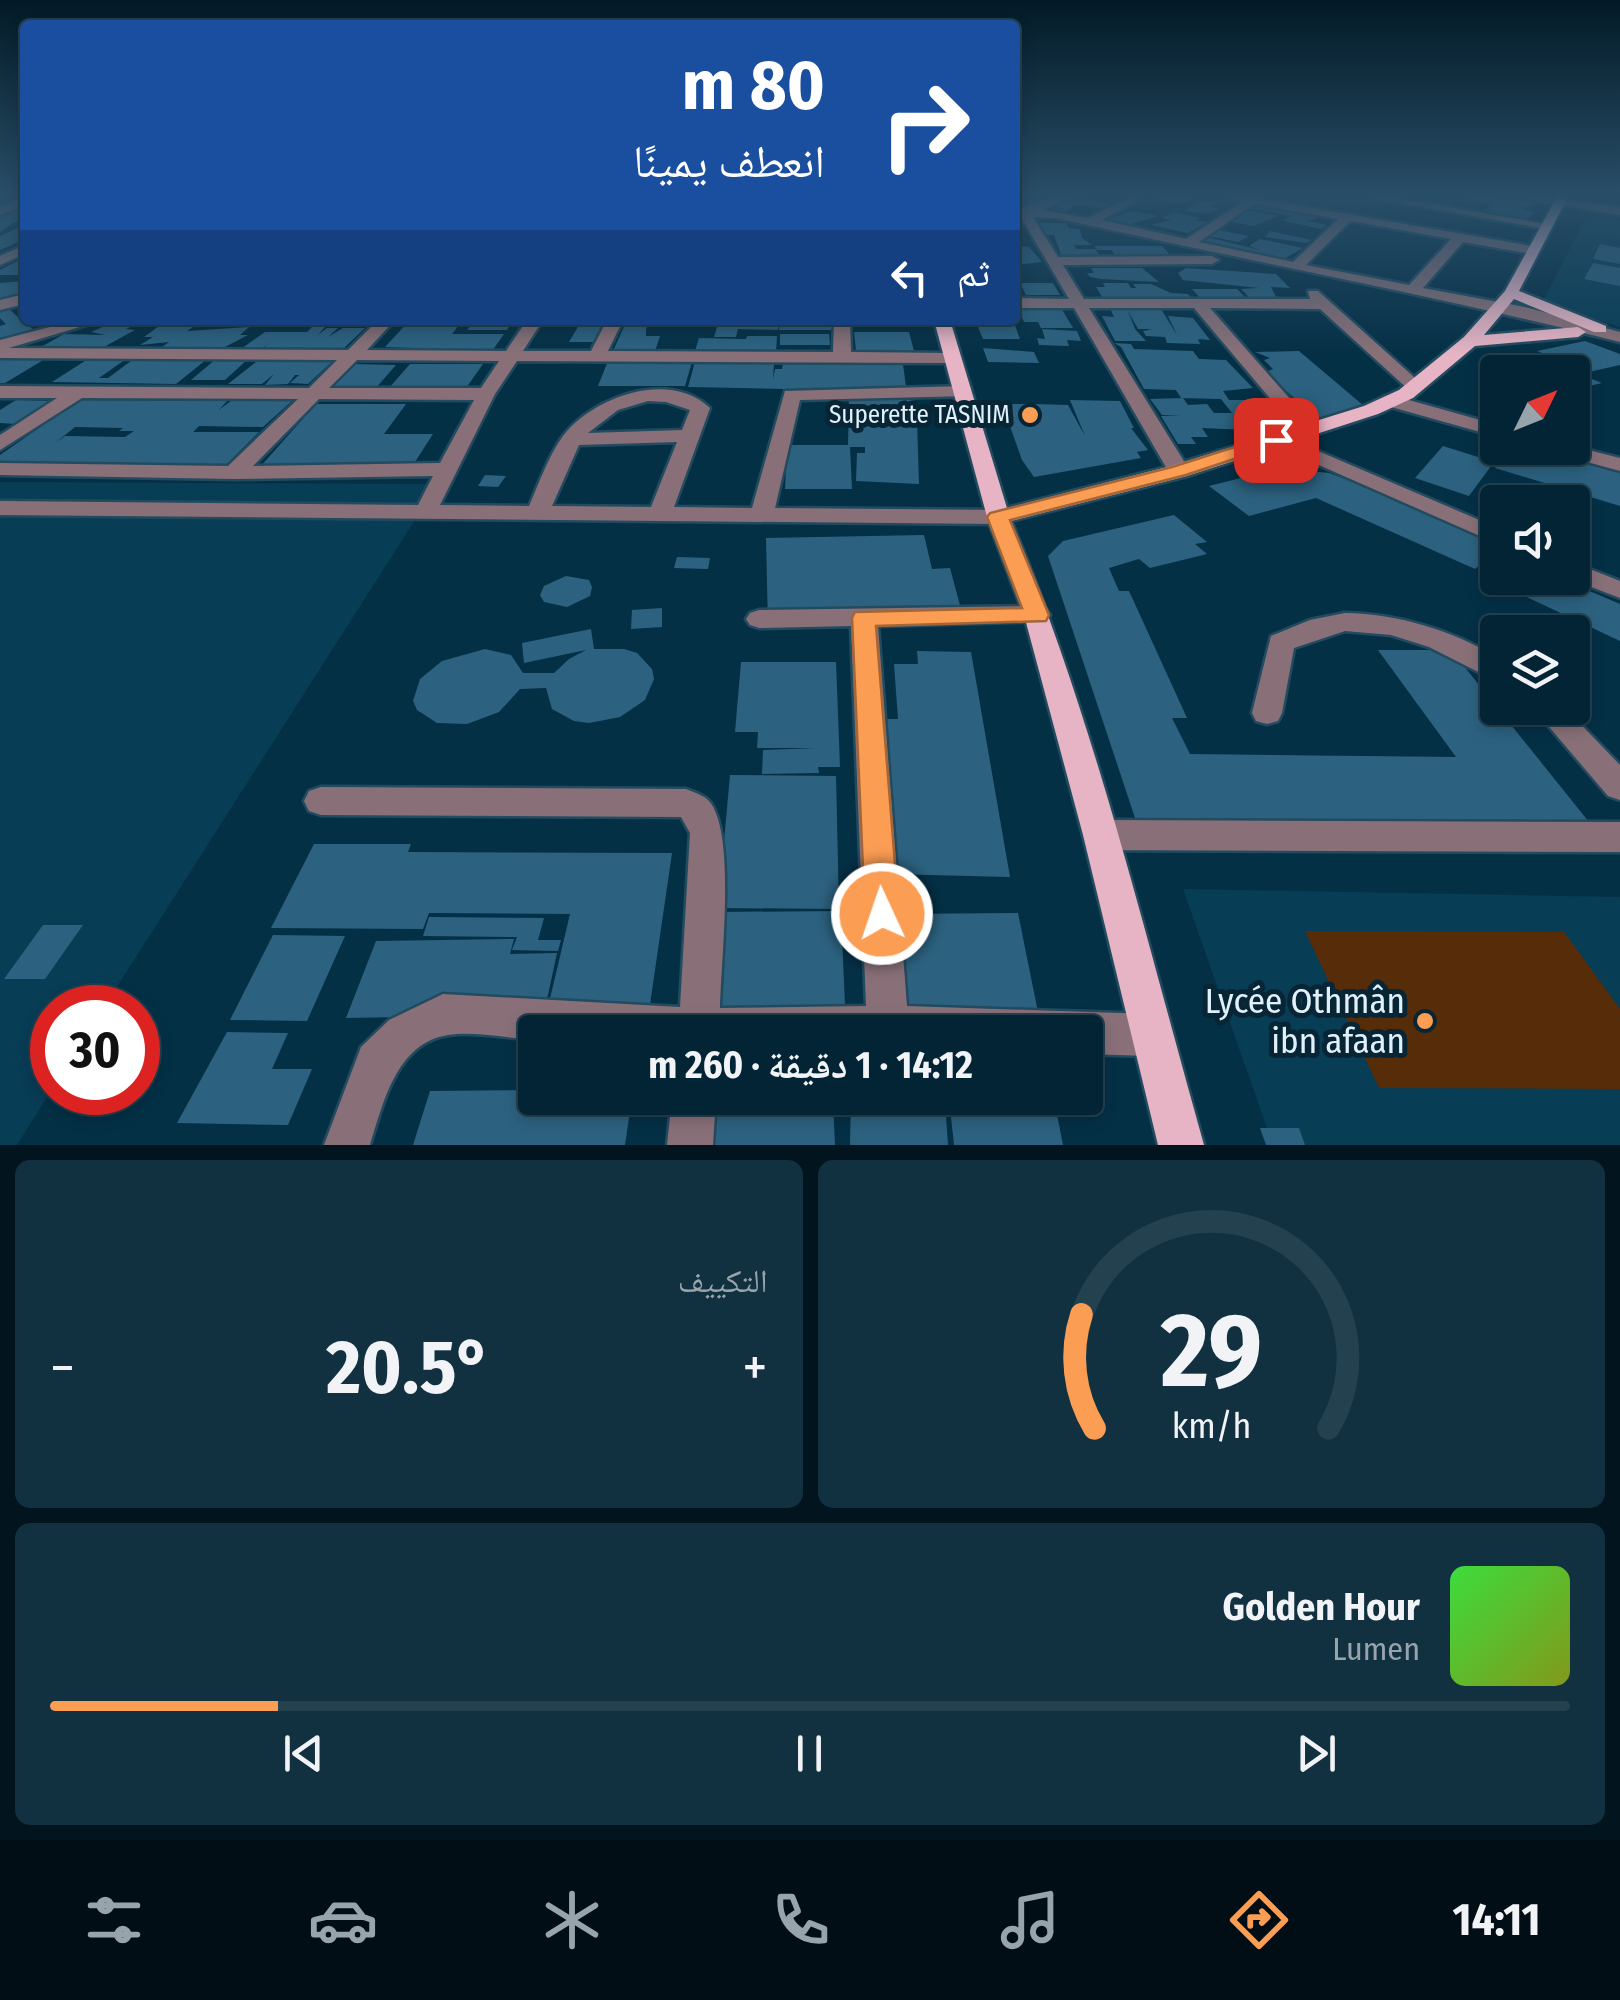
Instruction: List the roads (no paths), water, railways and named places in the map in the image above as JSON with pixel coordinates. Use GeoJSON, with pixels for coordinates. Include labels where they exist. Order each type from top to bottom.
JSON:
{"type":"FeatureCollection","features":[{"type":"Feature","properties":{"kind":"main road"},"geometry":{"type":"LineString","coordinates":[[998,517],[1179,471],[1391,401],[1470,341],[1504,301],[1532,250]]}},
{"type":"Feature","properties":{"kind":"main road"},"geometry":{"type":"LineString","coordinates":[[943,325],[998,517],[1037,615],[1181,1145]]}},
{"type":"Feature","properties":{"kind":"main road"},"geometry":{"type":"LineString","coordinates":[[1470,341],[1578,332]]}},
{"type":"Feature","properties":{"kind":"street"},"geometry":{"type":"LineString","coordinates":[[1044,248],[1179,471]]}},
{"type":"Feature","properties":{"kind":"street"},"geometry":{"type":"LineString","coordinates":[[1207,248],[1412,292],[1504,301],[1620,338]]}},
{"type":"Feature","properties":{"kind":"street"},"geometry":{"type":"LineString","coordinates":[[1291,266],[1311,248]]}},
{"type":"Feature","properties":{"kind":"street"},"geometry":{"type":"LineString","coordinates":[[1412,292],[1450,248]]}},
{"type":"Feature","properties":{"kind":"street"},"geometry":{"type":"LineString","coordinates":[[1523,248],[1532,250]]}},
{"type":"Feature","properties":{"kind":"street"},"geometry":{"type":"LineString","coordinates":[[1052,261],[1256,259]]}},
{"type":"Feature","properties":{"kind":"street"},"geometry":{"type":"LineString","coordinates":[[1291,266],[1324,304],[1414,386]]}},
{"type":"Feature","properties":{"kind":"street"},"geometry":{"type":"LineString","coordinates":[[1504,301],[1517,318],[1620,338]]}},
{"type":"Feature","properties":{"kind":"street"},"geometry":{"type":"LineString","coordinates":[[1020,303],[1324,304]]}},
{"type":"Feature","properties":{"kind":"street"},"geometry":{"type":"LineString","coordinates":[[1199,305],[1306,429]]}},
{"type":"Feature","properties":{"kind":"street"},"geometry":{"type":"LineString","coordinates":[[0,345],[76,325]]}},
{"type":"Feature","properties":{"kind":"street"},"geometry":{"type":"LineString","coordinates":[[234,473],[382,325]]}},
{"type":"Feature","properties":{"kind":"street"},"geometry":{"type":"LineString","coordinates":[[425,512],[486,394],[532,325]]}},
{"type":"Feature","properties":{"kind":"street"},"geometry":{"type":"LineString","coordinates":[[598,355],[613,325]]}},
{"type":"Feature","properties":{"kind":"street"},"geometry":{"type":"LineString","coordinates":[[842,325],[842,358]]}},
{"type":"Feature","properties":{"kind":"street"},"geometry":{"type":"LineString","coordinates":[[0,353],[952,358]]}},
{"type":"Feature","properties":{"kind":"street"},"geometry":{"type":"LineString","coordinates":[[0,392],[486,394]]}},
{"type":"Feature","properties":{"kind":"street"},"geometry":{"type":"LineString","coordinates":[[762,514],[792,395],[964,392]]}},
{"type":"Feature","properties":{"kind":"street"},"geometry":{"type":"LineString","coordinates":[[0,444],[76,393]]}},
{"type":"Feature","properties":{"kind":"street"},"geometry":{"type":"LineString","coordinates":[[536,514],[572,439],[606,409],[662,393],[686,399],[700,408],[660,513]]}},
{"type":"Feature","properties":{"kind":"street"},"geometry":{"type":"LineString","coordinates":[[1391,401],[1480,426]]}},
{"type":"Feature","properties":{"kind":"street"},"geometry":{"type":"LineString","coordinates":[[572,439],[690,436]]}},
{"type":"Feature","properties":{"kind":"street"},"geometry":{"type":"LineString","coordinates":[[1276,440],[1480,529]]}},
{"type":"Feature","properties":{"kind":"street"},"geometry":{"type":"LineString","coordinates":[[1590,457],[1620,465]]}},
{"type":"Feature","properties":{"kind":"street"},"geometry":{"type":"LineString","coordinates":[[0,469],[234,473],[448,469]]}},
{"type":"Feature","properties":{"kind":"street"},"geometry":{"type":"LineString","coordinates":[[0,508],[998,517]]}},
{"type":"Feature","properties":{"kind":"street"},"geometry":{"type":"LineString","coordinates":[[1590,578],[1620,590]]}},
{"type":"Feature","properties":{"kind":"street"},"geometry":{"type":"LineString","coordinates":[[759,619],[1037,615]]}},
{"type":"Feature","properties":{"kind":"street"},"geometry":{"type":"LineString","coordinates":[[864,618],[887,1015]]}},
{"type":"Feature","properties":{"kind":"street"},"geometry":{"type":"LineString","coordinates":[[1267,713],[1281,643],[1328,624],[1382,625],[1433,637],[1480,662]]}},
{"type":"Feature","properties":{"kind":"street"},"geometry":{"type":"LineString","coordinates":[[1564,725],[1620,786]]}},
{"type":"Feature","properties":{"kind":"street"},"geometry":{"type":"LineString","coordinates":[[321,801],[686,803],[698,810],[708,833],[700,1015]]}},
{"type":"Feature","properties":{"kind":"street"},"geometry":{"type":"LineString","coordinates":[[1100,836],[1620,837]]}},
{"type":"Feature","properties":{"kind":"street"},"geometry":{"type":"LineString","coordinates":[[347,1145],[376,1062],[404,1035],[443,1014],[518,1019]]}},
{"type":"Feature","properties":{"kind":"street"},"geometry":{"type":"LineString","coordinates":[[1103,1034],[1150,1035]]}},
{"type":"Feature","properties":{"kind":"street"},"geometry":{"type":"LineString","coordinates":[[690,1145],[693,1115]]}},
{"type":"Feature","properties":{"kind":"place","name":"Superette TASNIM"},"geometry":{"type":"Point","coordinates":[1030,415]}},
{"type":"Feature","properties":{"kind":"place","name":"Lycée Othmân ibn afaan"},"geometry":{"type":"Point","coordinates":[1425,1021]}}]}
